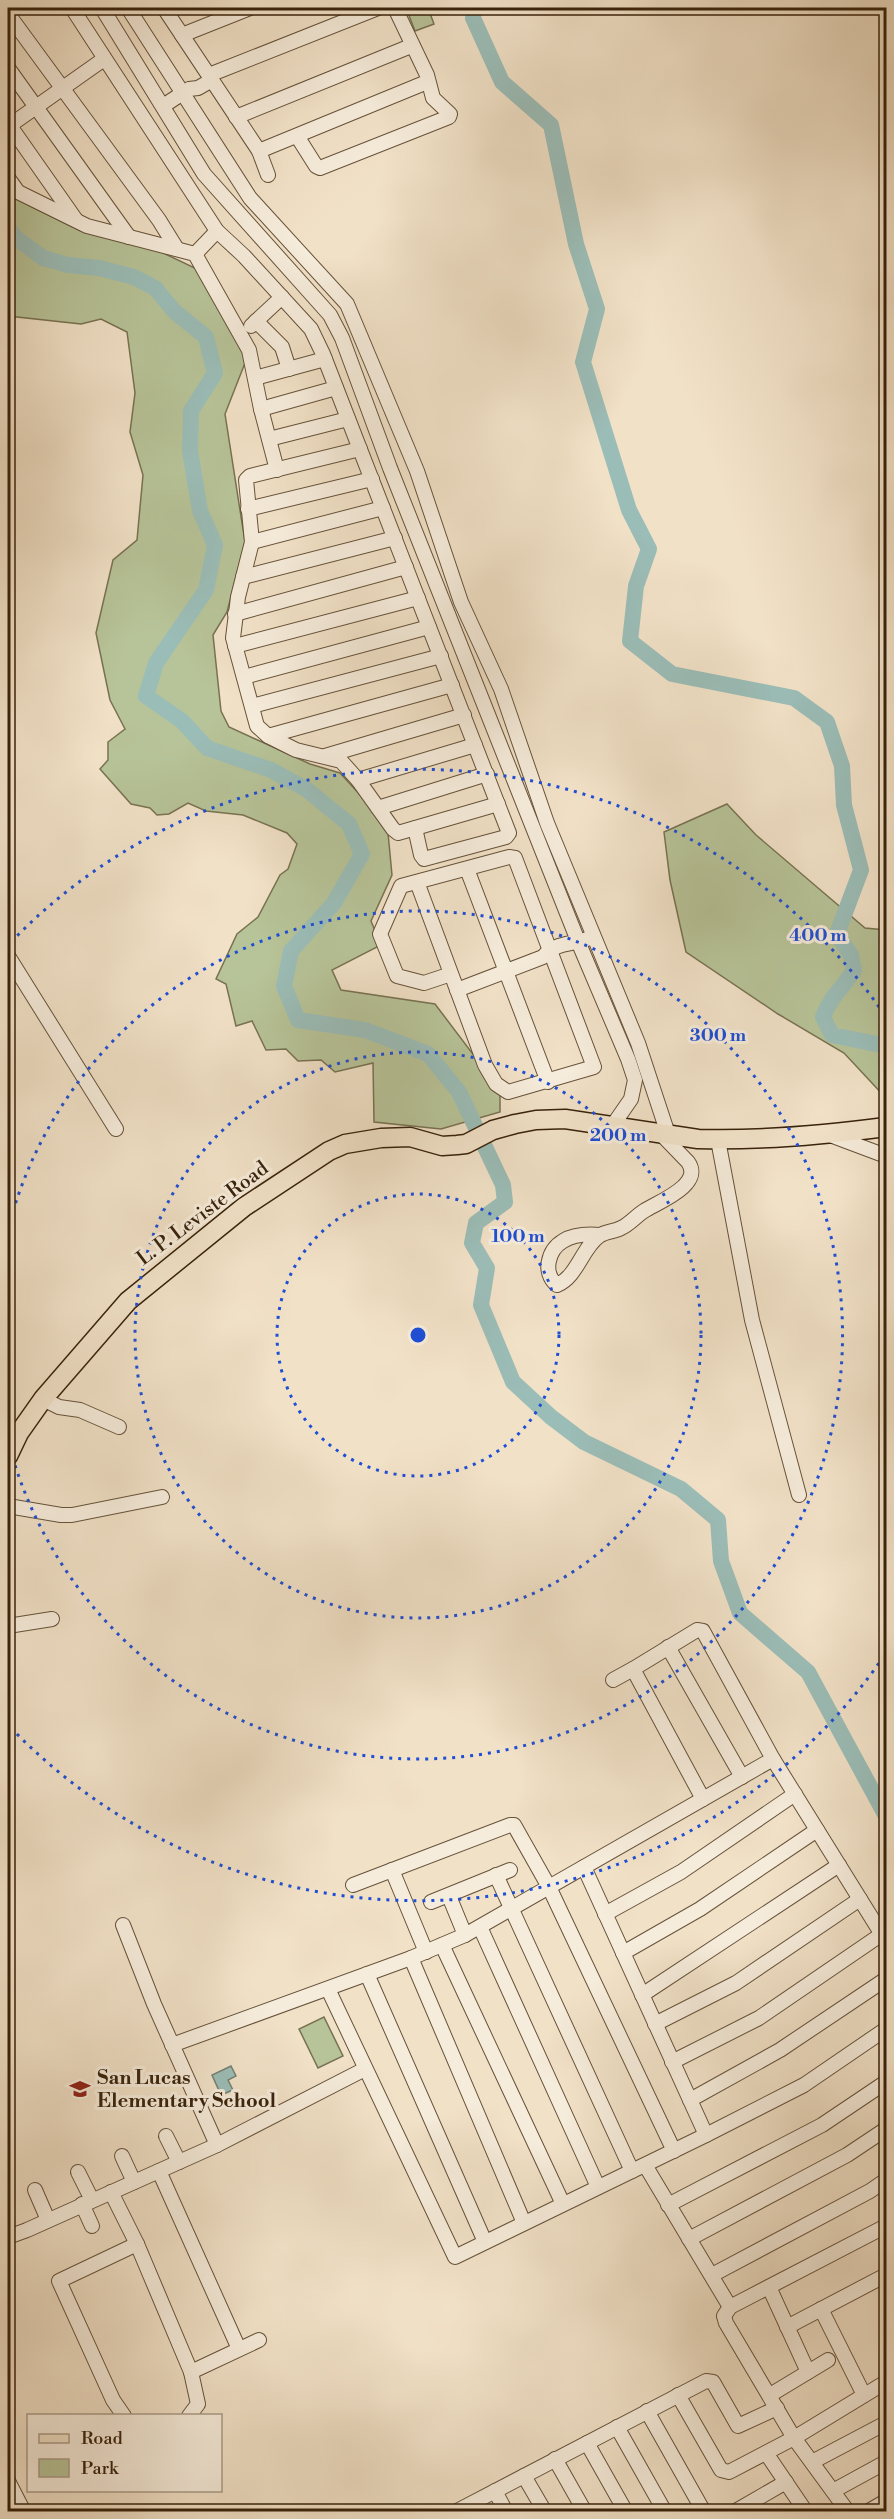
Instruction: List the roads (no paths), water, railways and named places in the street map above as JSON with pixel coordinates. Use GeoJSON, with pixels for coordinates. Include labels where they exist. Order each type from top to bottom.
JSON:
{"type":"FeatureCollection","features":[{"type":"Feature","properties":{"kind":"main road","name":"L. P. Leviste Road"},"geometry":{"type":"LineString","coordinates":[[8,1456],[20,1432],[44,1399],[128,1301],[244,1207],[329,1151],[345,1144],[374,1138],[410,1137],[442,1146],[457,1145],[465,1144],[494,1130],[546,1120],[565,1119],[718,1140],[795,1138],[886,1127]]}},
{"type":"Feature","properties":{"kind":"street"},"geometry":{"type":"LineString","coordinates":[[72,8],[217,231],[311,329],[325,359],[509,832],[506,837],[424,859],[415,828]]}},
{"type":"Feature","properties":{"kind":"street"},"geometry":{"type":"LineString","coordinates":[[102,8],[204,174],[330,315],[342,338],[576,944],[635,1080],[631,1099],[613,1125]]}},
{"type":"Feature","properties":{"kind":"street"},"geometry":{"type":"LineString","coordinates":[[128,8],[185,91],[250,198],[347,304],[417,471],[461,602],[501,689],[547,823],[650,1077],[663,1133],[691,1167],[690,1179],[684,1187],[635,1217],[625,1226],[600,1235]]}},
{"type":"Feature","properties":{"kind":"street"},"geometry":{"type":"LineString","coordinates":[[164,8],[259,152],[268,175]]}},
{"type":"Feature","properties":{"kind":"street"},"geometry":{"type":"LineString","coordinates":[[182,35],[250,8]]}},
{"type":"Feature","properties":{"kind":"street"},"geometry":{"type":"LineString","coordinates":[[163,106],[185,91],[190,80],[209,75],[378,8]]}},
{"type":"Feature","properties":{"kind":"street"},"geometry":{"type":"LineString","coordinates":[[297,136],[316,166],[320,168],[447,118],[449,112],[433,98],[427,75],[411,46],[395,8]]}},
{"type":"Feature","properties":{"kind":"street"},"geometry":{"type":"LineString","coordinates":[[8,14],[159,220],[177,249]]}},
{"type":"Feature","properties":{"kind":"street"},"geometry":{"type":"LineString","coordinates":[[236,117],[411,46]]}},
{"type":"Feature","properties":{"kind":"street"},"geometry":{"type":"LineString","coordinates":[[76,220],[8,124],[104,58]]}},
{"type":"Feature","properties":{"kind":"street"},"geometry":{"type":"LineString","coordinates":[[8,68],[129,237]]}},
{"type":"Feature","properties":{"kind":"street"},"geometry":{"type":"LineString","coordinates":[[259,152],[427,82]]}},
{"type":"Feature","properties":{"kind":"street"},"geometry":{"type":"LineString","coordinates":[[8,178],[18,192],[76,220],[195,254],[249,350],[277,470]]}},
{"type":"Feature","properties":{"kind":"street"},"geometry":{"type":"LineString","coordinates":[[195,254],[217,231]]}},
{"type":"Feature","properties":{"kind":"street"},"geometry":{"type":"LineString","coordinates":[[241,335],[282,297]]}},
{"type":"Feature","properties":{"kind":"street"},"geometry":{"type":"LineString","coordinates":[[256,321],[282,346],[289,369]]}},
{"type":"Feature","properties":{"kind":"street"},"geometry":{"type":"LineString","coordinates":[[255,378],[325,359]]}},
{"type":"Feature","properties":{"kind":"street"},"geometry":{"type":"LineString","coordinates":[[261,409],[336,388]]}},
{"type":"Feature","properties":{"kind":"street"},"geometry":{"type":"LineString","coordinates":[[269,439],[350,423],[392,410]]}},
{"type":"Feature","properties":{"kind":"street"},"geometry":{"type":"LineString","coordinates":[[360,449],[250,476],[246,480],[252,542],[235,614],[233,638],[257,726],[268,736],[296,750],[341,761],[358,780],[395,831],[402,832],[498,804]]}},
{"type":"Feature","properties":{"kind":"street"},"geometry":{"type":"LineString","coordinates":[[248,509],[372,479]]}},
{"type":"Feature","properties":{"kind":"street"},"geometry":{"type":"LineString","coordinates":[[252,542],[383,508]]}},
{"type":"Feature","properties":{"kind":"street"},"geometry":{"type":"LineString","coordinates":[[243,577],[395,538]]}},
{"type":"Feature","properties":{"kind":"street"},"geometry":{"type":"LineString","coordinates":[[235,614],[406,567]]}},
{"type":"Feature","properties":{"kind":"street"},"geometry":{"type":"LineString","coordinates":[[235,646],[418,598]]}},
{"type":"Feature","properties":{"kind":"street"},"geometry":{"type":"LineString","coordinates":[[244,676],[429,627]]}},
{"type":"Feature","properties":{"kind":"street"},"geometry":{"type":"LineString","coordinates":[[252,706],[441,656]]}},
{"type":"Feature","properties":{"kind":"street"},"geometry":{"type":"LineString","coordinates":[[268,736],[452,686]]}},
{"type":"Feature","properties":{"kind":"street"},"geometry":{"type":"LineString","coordinates":[[323,756],[464,715]]}},
{"type":"Feature","properties":{"kind":"street"},"geometry":{"type":"LineString","coordinates":[[358,780],[476,746]]}},
{"type":"Feature","properties":{"kind":"street"},"geometry":{"type":"LineString","coordinates":[[378,808],[487,774]]}},
{"type":"Feature","properties":{"kind":"street"},"geometry":{"type":"LineString","coordinates":[[417,882],[485,1065],[496,1084],[508,1092],[590,1069],[594,1065],[549,955],[515,858],[509,857],[401,886],[380,934],[397,976],[424,983],[451,974]]}},
{"type":"Feature","properties":{"kind":"street"},"geometry":{"type":"LineString","coordinates":[[467,869],[548,1082]]}},
{"type":"Feature","properties":{"kind":"street"},"geometry":{"type":"LineString","coordinates":[[457,990],[549,955],[561,944],[576,944],[594,936]]}},
{"type":"Feature","properties":{"kind":"street"},"geometry":{"type":"LineString","coordinates":[[8,956],[116,1129]]}},
{"type":"Feature","properties":{"kind":"street"},"geometry":{"type":"LineString","coordinates":[[635,1080],[650,1077]]}},
{"type":"Feature","properties":{"kind":"street"},"geometry":{"type":"LineString","coordinates":[[828,1135],[886,1156]]}},
{"type":"Feature","properties":{"kind":"street"},"geometry":{"type":"LineString","coordinates":[[718,1140],[752,1320],[799,1495]]}},
{"type":"Feature","properties":{"kind":"street"},"geometry":{"type":"LineString","coordinates":[[44,1399],[59,1407],[80,1410],[119,1427]]}},
{"type":"Feature","properties":{"kind":"street"},"geometry":{"type":"LineString","coordinates":[[8,1506],[72,1515],[162,1497]]}},
{"type":"Feature","properties":{"kind":"street"},"geometry":{"type":"LineString","coordinates":[[8,1626],[52,1619]]}},
{"type":"Feature","properties":{"kind":"street"},"geometry":{"type":"LineString","coordinates":[[613,1680],[697,1630],[703,1631],[773,1759],[884,1937],[759,2018],[672,2062]]}},
{"type":"Feature","properties":{"kind":"street"},"geometry":{"type":"LineString","coordinates":[[668,1647],[742,1777]]}},
{"type":"Feature","properties":{"kind":"street"},"geometry":{"type":"LineString","coordinates":[[633,1669],[704,1798]]}},
{"type":"Feature","properties":{"kind":"street"},"geometry":{"type":"LineString","coordinates":[[172,2045],[442,1946],[480,1927],[773,1759]]}},
{"type":"Feature","properties":{"kind":"street"},"geometry":{"type":"LineString","coordinates":[[605,1914],[681,1872],[795,1794]]}},
{"type":"Feature","properties":{"kind":"street"},"geometry":{"type":"LineString","coordinates":[[353,1885],[512,1825],[549,1887],[674,2151]]}},
{"type":"Feature","properties":{"kind":"street"},"geometry":{"type":"LineString","coordinates":[[623,1953],[700,1909],[817,1830]]}},
{"type":"Feature","properties":{"kind":"street"},"geometry":{"type":"LineString","coordinates":[[642,1995],[839,1865]]}},
{"type":"Feature","properties":{"kind":"street"},"geometry":{"type":"LineString","coordinates":[[584,1867],[706,2135]]}},
{"type":"Feature","properties":{"kind":"street"},"geometry":{"type":"LineString","coordinates":[[392,1870],[426,1952]]}},
{"type":"Feature","properties":{"kind":"street"},"geometry":{"type":"LineString","coordinates":[[431,1902],[510,1870]]}},
{"type":"Feature","properties":{"kind":"street"},"geometry":{"type":"LineString","coordinates":[[496,1875],[632,2171]]}},
{"type":"Feature","properties":{"kind":"street"},"geometry":{"type":"LineString","coordinates":[[449,1896],[465,1935]]}},
{"type":"Feature","properties":{"kind":"street"},"geometry":{"type":"LineString","coordinates":[[655,2024],[736,1983],[860,1899]]}},
{"type":"Feature","properties":{"kind":"street"},"geometry":{"type":"LineString","coordinates":[[123,1925],[172,2045],[217,2145]]}},
{"type":"Feature","properties":{"kind":"street"},"geometry":{"type":"LineString","coordinates":[[480,1927],[598,2187]]}},
{"type":"Feature","properties":{"kind":"street"},"geometry":{"type":"LineString","coordinates":[[442,1946],[563,2204]]}},
{"type":"Feature","properties":{"kind":"street"},"geometry":{"type":"LineString","coordinates":[[411,1958],[524,2223]]}},
{"type":"Feature","properties":{"kind":"street"},"geometry":{"type":"LineString","coordinates":[[367,1974],[485,2242]]}},
{"type":"Feature","properties":{"kind":"street"},"geometry":{"type":"LineString","coordinates":[[690,2100],[780,2050],[886,1979]]}},
{"type":"Feature","properties":{"kind":"street"},"geometry":{"type":"LineString","coordinates":[[328,1989],[455,2257],[804,2085],[886,2029]]}},
{"type":"Feature","properties":{"kind":"street"},"geometry":{"type":"LineString","coordinates":[[8,2237],[217,2145],[365,2069]]}},
{"type":"Feature","properties":{"kind":"street"},"geometry":{"type":"LineString","coordinates":[[668,2205],[822,2125],[886,2082]]}},
{"type":"Feature","properties":{"kind":"street"},"geometry":{"type":"LineString","coordinates":[[688,2240],[847,2156],[886,2129]]}},
{"type":"Feature","properties":{"kind":"street"},"geometry":{"type":"LineString","coordinates":[[166,2136],[179,2162]]}},
{"type":"Feature","properties":{"kind":"street"},"geometry":{"type":"LineString","coordinates":[[122,2156],[134,2182]]}},
{"type":"Feature","properties":{"kind":"street"},"geometry":{"type":"LineString","coordinates":[[645,2164],[688,2240],[730,2307]]}},
{"type":"Feature","properties":{"kind":"street"},"geometry":{"type":"LineString","coordinates":[[159,2171],[239,2349]]}},
{"type":"Feature","properties":{"kind":"street"},"geometry":{"type":"LineString","coordinates":[[78,2172],[92,2226]]}},
{"type":"Feature","properties":{"kind":"street"},"geometry":{"type":"LineString","coordinates":[[712,2275],[870,2192],[886,2180]]}},
{"type":"Feature","properties":{"kind":"street"},"geometry":{"type":"LineString","coordinates":[[35,2190],[48,2220]]}},
{"type":"Feature","properties":{"kind":"street"},"geometry":{"type":"LineString","coordinates":[[111,2192],[137,2244],[191,2372],[198,2404],[190,2414]]}},
{"type":"Feature","properties":{"kind":"street"},"geometry":{"type":"LineString","coordinates":[[848,2511],[794,2438],[726,2323],[725,2311],[886,2226]]}},
{"type":"Feature","properties":{"kind":"street"},"geometry":{"type":"LineString","coordinates":[[123,2414],[113,2400],[59,2280],[137,2244]]}},
{"type":"Feature","properties":{"kind":"street"},"geometry":{"type":"LineString","coordinates":[[787,2327],[886,2275]]}},
{"type":"Feature","properties":{"kind":"street"},"geometry":{"type":"LineString","coordinates":[[770,2287],[808,2372]]}},
{"type":"Feature","properties":{"kind":"street"},"geometry":{"type":"LineString","coordinates":[[821,2309],[864,2395]]}},
{"type":"Feature","properties":{"kind":"street"},"geometry":{"type":"LineString","coordinates":[[191,2372],[260,2340]]}},
{"type":"Feature","properties":{"kind":"street"},"geometry":{"type":"LineString","coordinates":[[770,2395],[828,2360]]}},
{"type":"Feature","properties":{"kind":"street"},"geometry":{"type":"LineString","coordinates":[[462,2510],[555,2459],[710,2380],[738,2426],[777,2408]]}},
{"type":"Feature","properties":{"kind":"street"},"geometry":{"type":"LineString","coordinates":[[678,2395],[724,2472],[729,2472],[794,2438],[886,2382]]}},
{"type":"Feature","properties":{"kind":"street"},"geometry":{"type":"LineString","coordinates":[[647,2411],[704,2511]]}},
{"type":"Feature","properties":{"kind":"street"},"geometry":{"type":"LineString","coordinates":[[812,2462],[886,2423]]}},
{"type":"Feature","properties":{"kind":"street"},"geometry":{"type":"LineString","coordinates":[[617,2427],[665,2511]]}},
{"type":"Feature","properties":{"kind":"street"},"geometry":{"type":"LineString","coordinates":[[587,2443],[626,2511]]}},
{"type":"Feature","properties":{"kind":"street"},"geometry":{"type":"LineString","coordinates":[[766,2452],[804,2511]]}},
{"type":"Feature","properties":{"kind":"street"},"geometry":{"type":"LineString","coordinates":[[555,2459],[585,2511]]}},
{"type":"Feature","properties":{"kind":"street"},"geometry":{"type":"LineString","coordinates":[[833,2491],[886,2462]]}},
{"type":"Feature","properties":{"kind":"street"},"geometry":{"type":"LineString","coordinates":[[524,2476],[545,2511]]}},
{"type":"Feature","properties":{"kind":"street"},"geometry":{"type":"LineString","coordinates":[[734,2511],[786,2482]]}},
{"type":"Feature","properties":{"kind":"street"},"geometry":{"type":"LineString","coordinates":[[8,2484],[24,2511]]}},
{"type":"Feature","properties":{"kind":"street"},"geometry":{"type":"LineString","coordinates":[[495,2491],[506,2511]]}},
{"type":"Feature","properties":{"kind":"street"},"geometry":{"type":"LineString","coordinates":[[867,2511],[886,2501]]}},
{"type":"Feature","properties":{"kind":"water"},"geometry":{"type":"Polygon","coordinates":[[[231,2066],[236,2076],[228,2080],[233,2090],[221,2095],[212,2075],[231,2066]]]}},
{"type":"Feature","properties":{"kind":"waterway"},"geometry":{"type":"LineString","coordinates":[[474,8],[473,18],[502,82],[551,125],[576,244],[597,309],[583,362],[629,510],[649,549],[636,586],[630,641],[672,674],[794,698],[827,722],[842,766],[844,805],[861,870],[837,934],[851,955],[854,970],[833,998],[823,1017],[832,1035],[886,1046]]}},
{"type":"Feature","properties":{"kind":"waterway"},"geometry":{"type":"LineString","coordinates":[[8,228],[16,238],[43,258],[134,277],[155,288],[174,311],[206,337],[215,373],[191,411],[190,451],[200,511],[215,545],[206,590],[156,663],[146,696],[182,721],[207,748],[271,770],[306,789],[349,824],[362,854],[334,903],[291,951],[284,986],[298,1020],[365,1030],[428,1054],[459,1092],[503,1185],[505,1202],[476,1223],[472,1243],[487,1268],[481,1305],[513,1382],[551,1417],[584,1442],[681,1489],[718,1520],[721,1561],[740,1613],[808,1672],[886,1816]]}},
{"type":"Feature","properties":{"kind":"place","name":"San Lucas Elementary School"},"geometry":{"type":"Point","coordinates":[80,2089]}}]}
